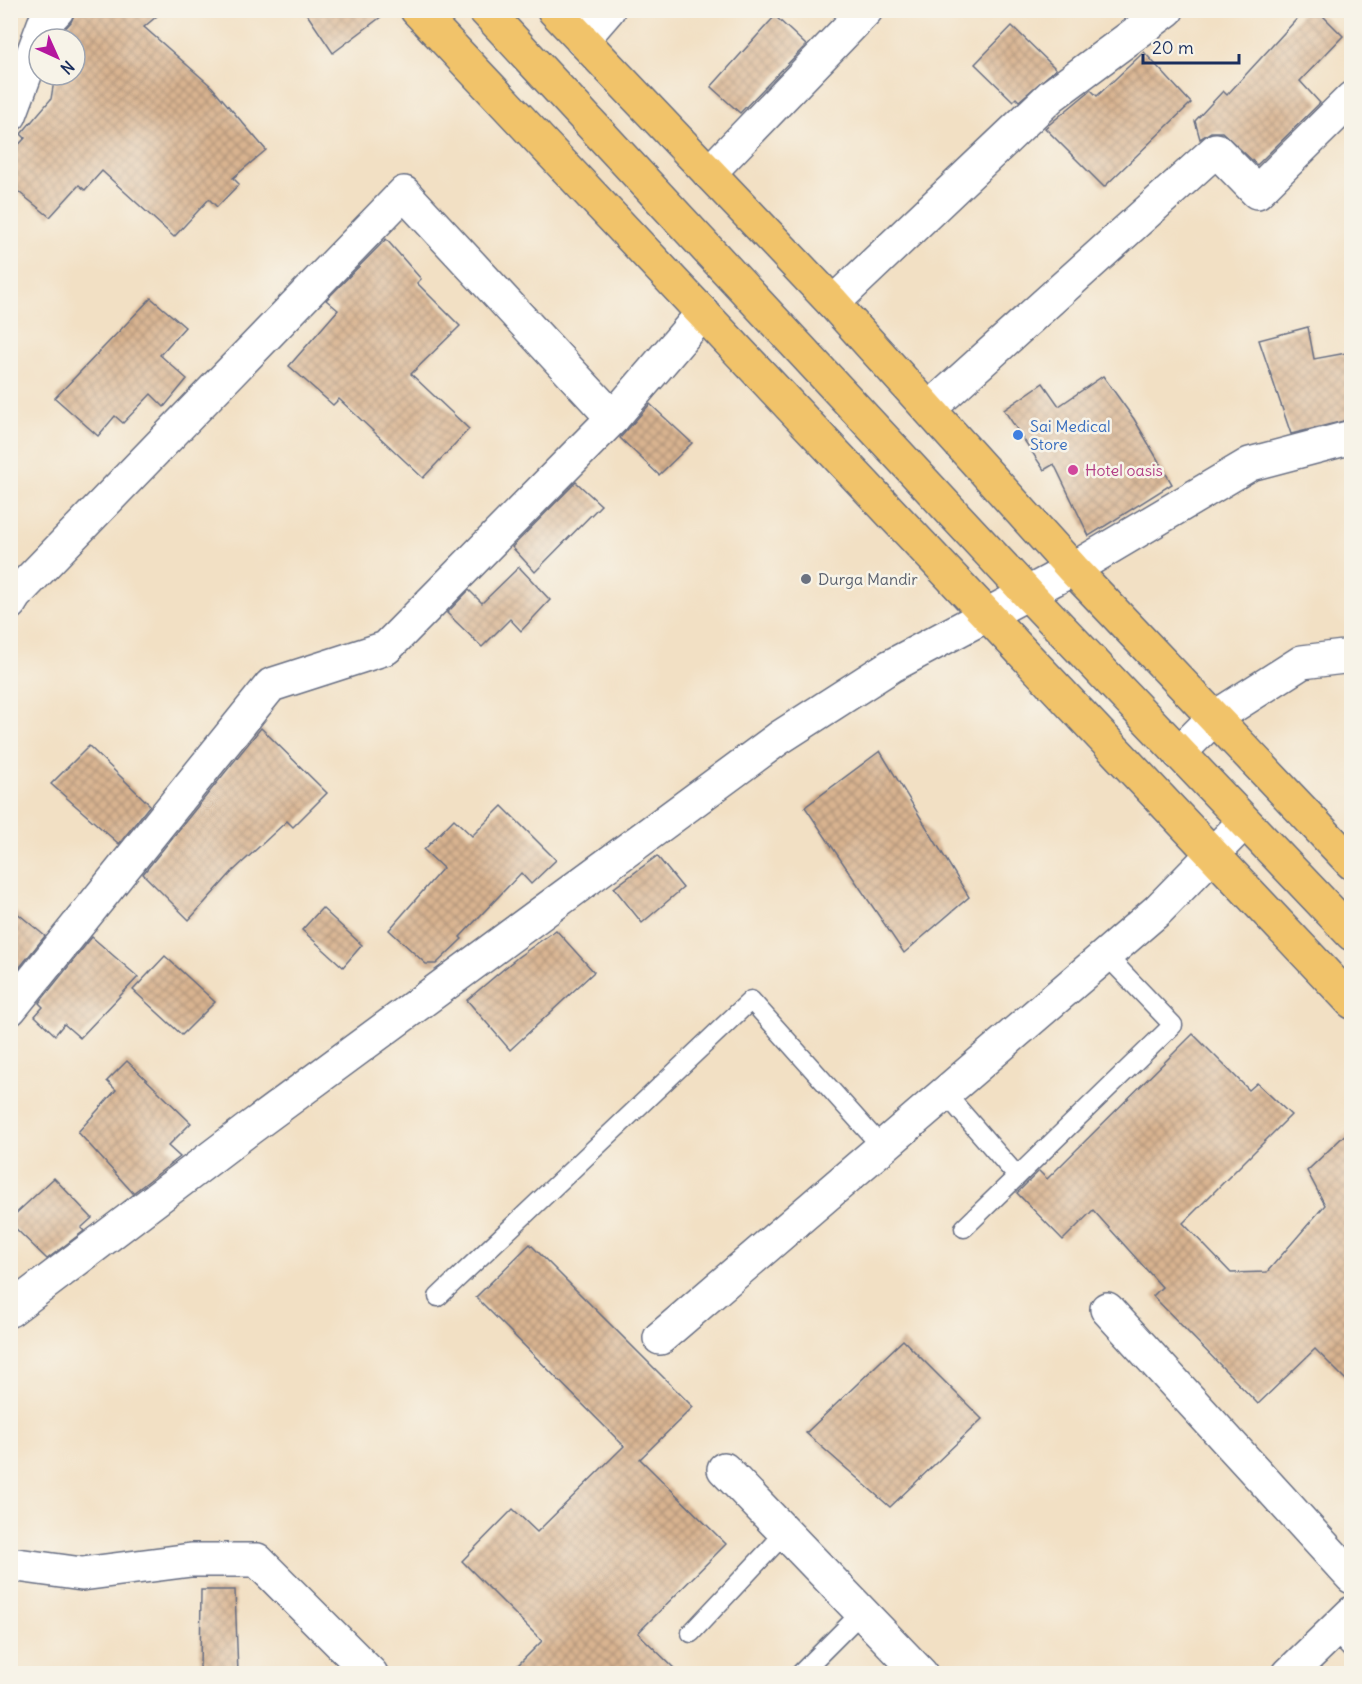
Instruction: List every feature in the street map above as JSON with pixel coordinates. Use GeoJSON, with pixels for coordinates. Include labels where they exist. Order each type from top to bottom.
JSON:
{"type":"FeatureCollection","features":[{"type":"Feature","properties":{"kind":"highway"},"geometry":{"type":"LineString","coordinates":[[417,10],[1352,1002]]}},
{"type":"Feature","properties":{"kind":"highway"},"geometry":{"type":"LineString","coordinates":[[485,10],[1028,594],[1352,934]]}},
{"type":"Feature","properties":{"kind":"highway"},"geometry":{"type":"LineString","coordinates":[[554,10],[833,303],[1073,569],[1352,863]]}},
{"type":"Feature","properties":{"kind":"street"},"geometry":{"type":"LineString","coordinates":[[10,115],[44,24],[57,10]]}},
{"type":"Feature","properties":{"kind":"street"},"geometry":{"type":"LineString","coordinates":[[582,40],[608,10]]}},
{"type":"Feature","properties":{"kind":"street"},"geometry":{"type":"LineString","coordinates":[[709,173],[866,10]]}},
{"type":"Feature","properties":{"kind":"street"},"geometry":{"type":"LineString","coordinates":[[833,303],[1051,96],[1167,10]]}},
{"type":"Feature","properties":{"kind":"street"},"geometry":{"type":"LineString","coordinates":[[929,409],[1216,150],[1257,192],[1352,98]]}},
{"type":"Feature","properties":{"kind":"street"},"geometry":{"type":"LineString","coordinates":[[10,603],[15,595],[404,194],[613,418]]}},
{"type":"Feature","properties":{"kind":"street"},"geometry":{"type":"LineString","coordinates":[[10,1010],[270,685],[386,648],[613,418],[703,313]]}},
{"type":"Feature","properties":{"kind":"street"},"geometry":{"type":"LineString","coordinates":[[10,1310],[260,1121],[779,738],[891,666],[1073,569],[1250,464],[1352,437]]}},
{"type":"Feature","properties":{"kind":"street"},"geometry":{"type":"LineString","coordinates":[[1179,753],[1214,718],[1302,662],[1352,656]]}},
{"type":"Feature","properties":{"kind":"street"},"geometry":{"type":"LineString","coordinates":[[660,1338],[1157,912],[1214,856],[1244,822]]}},
{"type":"Feature","properties":{"kind":"street"},"geometry":{"type":"LineString","coordinates":[[1107,1309],[1352,1577]]}},
{"type":"Feature","properties":{"kind":"street"},"geometry":{"type":"LineString","coordinates":[[724,1469],[921,1674]]}},
{"type":"Feature","properties":{"kind":"street"},"geometry":{"type":"LineString","coordinates":[[10,1564],[82,1574],[191,1560],[257,1560],[371,1674]]}},
{"type":"Feature","properties":{"kind":"street"},"geometry":{"type":"LineString","coordinates":[[1289,1674],[1346,1631]]}},
{"type":"Feature","properties":{"kind":"lane"},"geometry":{"type":"LineString","coordinates":[[964,1228],[1173,1025],[1106,955]]}},
{"type":"Feature","properties":{"kind":"lane"},"geometry":{"type":"LineString","coordinates":[[438,1297],[751,1000],[882,1147]]}},
{"type":"Feature","properties":{"kind":"lane"},"geometry":{"type":"LineString","coordinates":[[945,1093],[1017,1176]]}},
{"type":"Feature","properties":{"kind":"lane"},"geometry":{"type":"LineString","coordinates":[[691,1633],[785,1533]]}},
{"type":"Feature","properties":{"kind":"lane"},"geometry":{"type":"LineString","coordinates":[[800,1674],[862,1612]]}},
{"type":"Feature","properties":{"kind":"building"},"geometry":{"type":"Polygon","coordinates":[[[76,10],[164,10],[144,27],[212,87],[266,150],[233,178],[239,184],[217,207],[209,199],[174,237],[102,171],[85,190],[79,185],[50,217],[10,185],[10,154],[25,138],[21,134],[51,99],[53,87],[87,87],[87,27],[66,27],[76,10]]]}},
{"type":"Feature","properties":{"kind":"building"},"geometry":{"type":"Polygon","coordinates":[[[304,10],[390,10],[333,53],[304,10]]]}},
{"type":"Feature","properties":{"kind":"building"},"geometry":{"type":"Polygon","coordinates":[[[1305,10],[1317,10],[1343,36],[1300,81],[1320,103],[1257,165],[1222,132],[1211,132],[1200,139],[1195,121],[1223,91],[1227,95],[1305,10]]]}},
{"type":"Feature","properties":{"kind":"building"},"geometry":{"type":"Polygon","coordinates":[[[775,16],[806,45],[740,113],[711,87],[775,16]]]}},
{"type":"Feature","properties":{"kind":"building"},"geometry":{"type":"Polygon","coordinates":[[[1012,26],[1056,69],[1019,101],[1016,98],[1013,101],[975,64],[1012,26]]]}},
{"type":"Feature","properties":{"kind":"building"},"geometry":{"type":"Polygon","coordinates":[[[1144,52],[1191,103],[1104,187],[1045,128],[1091,90],[1097,96],[1144,52]]]}},
{"type":"Feature","properties":{"kind":"building"},"geometry":{"type":"Polygon","coordinates":[[[386,239],[421,279],[417,283],[460,326],[411,374],[469,429],[423,478],[339,399],[333,405],[289,366],[338,310],[326,300],[386,239]]]}},
{"type":"Feature","properties":{"kind":"building"},"geometry":{"type":"Polygon","coordinates":[[[151,298],[185,327],[160,355],[187,379],[164,407],[151,394],[123,423],[115,416],[98,436],[55,398],[151,298]]]}},
{"type":"Feature","properties":{"kind":"building"},"geometry":{"type":"Polygon","coordinates":[[[1308,327],[1314,359],[1352,352],[1352,419],[1291,434],[1259,340],[1308,327]]]}},
{"type":"Feature","properties":{"kind":"building"},"geometry":{"type":"Polygon","coordinates":[[[1103,376],[1134,419],[1172,484],[1089,536],[1054,464],[1044,470],[1004,410],[1043,383],[1059,406],[1103,376]]]}},
{"type":"Feature","properties":{"kind":"building"},"geometry":{"type":"Polygon","coordinates":[[[650,404],[692,443],[659,475],[620,438],[650,404]]]}},
{"type":"Feature","properties":{"kind":"building"},"geometry":{"type":"Polygon","coordinates":[[[576,482],[601,505],[535,572],[512,547],[576,482]]]}},
{"type":"Feature","properties":{"kind":"building"},"geometry":{"type":"Polygon","coordinates":[[[519,567],[550,600],[521,631],[510,619],[482,647],[447,613],[469,590],[482,603],[519,567]]]}},
{"type":"Feature","properties":{"kind":"building"},"geometry":{"type":"Polygon","coordinates":[[[261,728],[327,793],[293,827],[287,821],[232,872],[189,920],[143,874],[261,728]]]}},
{"type":"Feature","properties":{"kind":"building"},"geometry":{"type":"Polygon","coordinates":[[[89,746],[150,805],[119,844],[51,784],[89,746]]]}},
{"type":"Feature","properties":{"kind":"building"},"geometry":{"type":"Polygon","coordinates":[[[880,751],[969,897],[904,953],[805,807],[880,751]]]}},
{"type":"Feature","properties":{"kind":"building"},"geometry":{"type":"Polygon","coordinates":[[[502,806],[556,860],[531,884],[521,873],[460,937],[462,939],[436,964],[426,964],[389,930],[443,868],[424,850],[454,819],[472,836],[502,806]]]}},
{"type":"Feature","properties":{"kind":"building"},"geometry":{"type":"Polygon","coordinates":[[[657,856],[683,888],[642,923],[614,888],[657,856]]]}},
{"type":"Feature","properties":{"kind":"building"},"geometry":{"type":"Polygon","coordinates":[[[10,907],[45,936],[12,977],[10,976],[10,907]]]}},
{"type":"Feature","properties":{"kind":"building"},"geometry":{"type":"Polygon","coordinates":[[[322,908],[362,945],[343,967],[302,930],[322,908]]]}},
{"type":"Feature","properties":{"kind":"building"},"geometry":{"type":"Polygon","coordinates":[[[556,930],[594,972],[510,1050],[467,1000],[518,957],[556,930]]]}},
{"type":"Feature","properties":{"kind":"building"},"geometry":{"type":"Polygon","coordinates":[[[92,937],[138,977],[80,1038],[64,1024],[55,1035],[35,1016],[43,1007],[39,1003],[92,937]]]}},
{"type":"Feature","properties":{"kind":"building"},"geometry":{"type":"Polygon","coordinates":[[[165,956],[215,1002],[182,1035],[133,990],[165,956]]]}},
{"type":"Feature","properties":{"kind":"building"},"geometry":{"type":"Polygon","coordinates":[[[1193,1034],[1249,1090],[1257,1083],[1291,1115],[1183,1223],[1231,1273],[1267,1272],[1325,1205],[1307,1171],[1352,1128],[1352,1386],[1315,1349],[1258,1404],[1153,1296],[1162,1287],[1093,1210],[1063,1240],[1017,1193],[1039,1171],[1047,1179],[1193,1034]]]}},
{"type":"Feature","properties":{"kind":"building"},"geometry":{"type":"Polygon","coordinates":[[[127,1061],[191,1123],[168,1146],[180,1157],[133,1193],[78,1132],[116,1090],[107,1081],[127,1061]]]}},
{"type":"Feature","properties":{"kind":"building"},"geometry":{"type":"Polygon","coordinates":[[[54,1178],[92,1218],[81,1228],[84,1231],[47,1259],[10,1223],[10,1219],[54,1178]]]}},
{"type":"Feature","properties":{"kind":"building"},"geometry":{"type":"Polygon","coordinates":[[[530,1244],[693,1407],[640,1459],[726,1544],[638,1633],[680,1674],[509,1674],[542,1641],[462,1561],[513,1509],[537,1532],[624,1446],[476,1297],[530,1244]]]}},
{"type":"Feature","properties":{"kind":"building"},"geometry":{"type":"Polygon","coordinates":[[[903,1340],[982,1419],[890,1507],[806,1433],[903,1340]]]}},
{"type":"Feature","properties":{"kind":"building"},"geometry":{"type":"Polygon","coordinates":[[[201,1590],[235,1590],[238,1674],[200,1674],[201,1590]]]}},
{"type":"Feature","properties":{"kind":"place","name":"Sai Medical Store"},"geometry":{"type":"Point","coordinates":[1018,435]}},
{"type":"Feature","properties":{"kind":"place","name":"Hotel oasis"},"geometry":{"type":"Point","coordinates":[1073,470]}},
{"type":"Feature","properties":{"kind":"place","name":"Durga Mandir"},"geometry":{"type":"Point","coordinates":[806,579]}}]}
